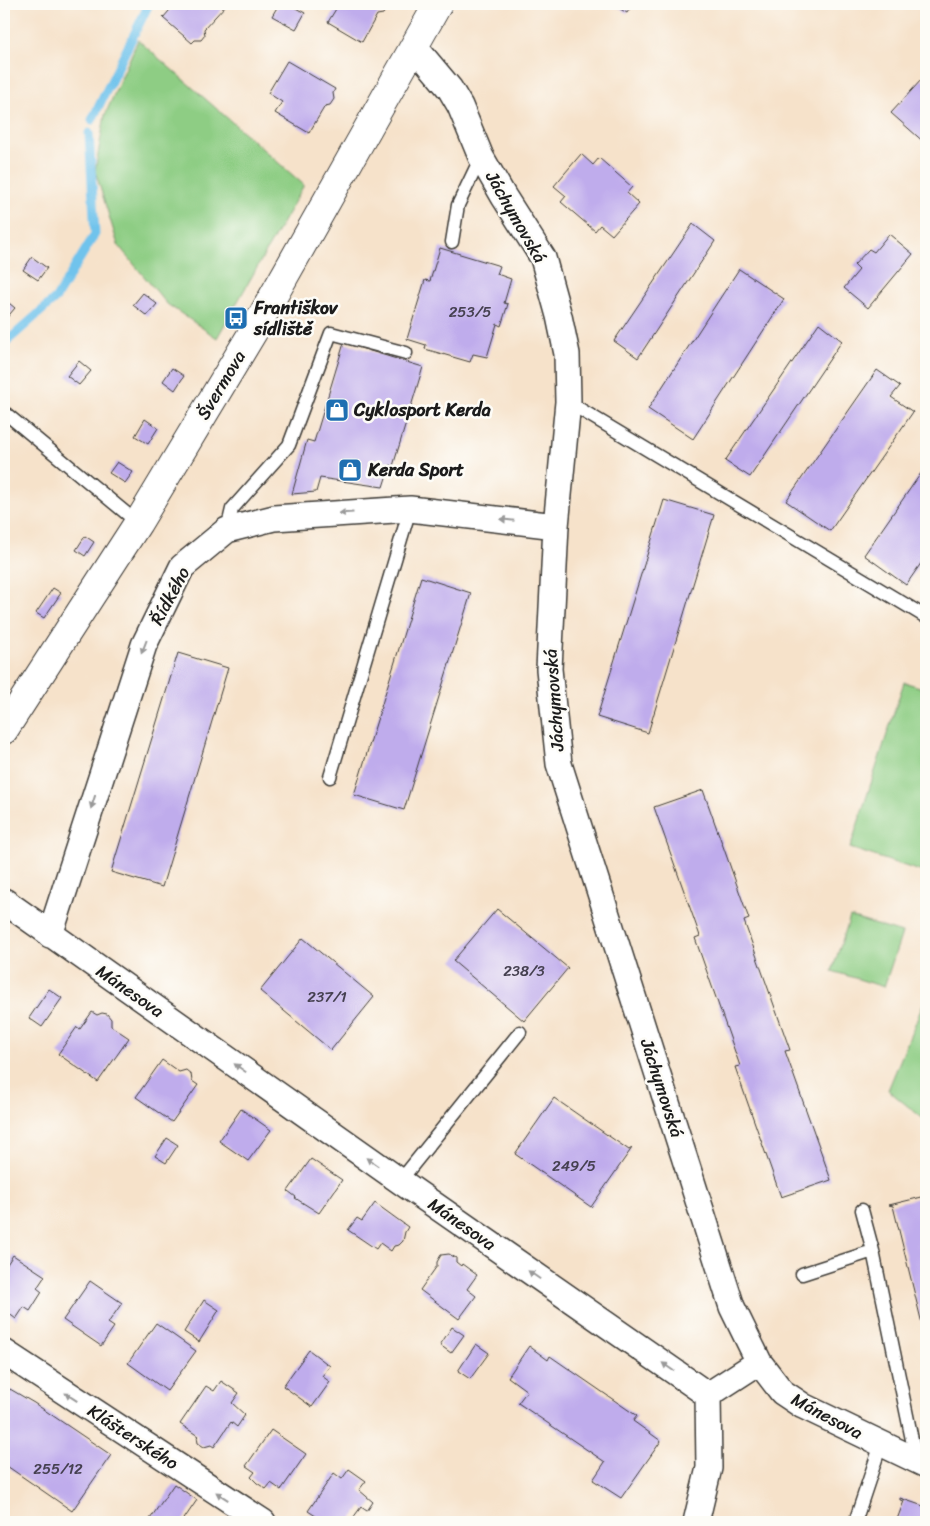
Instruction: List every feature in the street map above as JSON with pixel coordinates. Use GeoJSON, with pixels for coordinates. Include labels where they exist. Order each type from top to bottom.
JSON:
{"type":"FeatureCollection","features":[{"type":"Feature","properties":{"kind":"street","name":"Švermova"},"geometry":{"type":"LineString","coordinates":[[4,730],[138,522],[253,332],[438,4]]}},
{"type":"Feature","properties":{"kind":"street","name":"Jáchymovská"},"geometry":{"type":"LineString","coordinates":[[414,46],[450,89],[460,106],[481,157],[543,258],[567,354],[568,402],[556,526],[548,669],[559,764],[732,1307],[758,1362]]}},
{"type":"Feature","properties":{"kind":"street","name":"Řídkého"},"geometry":{"type":"LineString","coordinates":[[50,934],[144,645],[182,567],[227,530],[274,518],[410,509],[556,526]]}},
{"type":"Feature","properties":{"kind":"street","name":"Mánesova"},"geometry":{"type":"LineString","coordinates":[[4,901],[400,1181],[708,1395]]}},
{"type":"Feature","properties":{"kind":"street","name":"Klášterského"},"geometry":{"type":"LineString","coordinates":[[4,1352],[263,1522]]}},
{"type":"Feature","properties":{"kind":"street"},"geometry":{"type":"LineString","coordinates":[[696,1522],[709,1468],[708,1395],[758,1362]]}},
{"type":"Feature","properties":{"kind":"street","name":"Mánesova"},"geometry":{"type":"LineString","coordinates":[[758,1362],[782,1392],[802,1406],[921,1462]]}},
{"type":"Feature","properties":{"kind":"lane"},"geometry":{"type":"LineString","coordinates":[[452,242],[458,205],[481,157]]}},
{"type":"Feature","properties":{"kind":"lane"},"geometry":{"type":"LineString","coordinates":[[227,530],[232,510],[289,445],[331,334],[406,353]]}},
{"type":"Feature","properties":{"kind":"lane"},"geometry":{"type":"LineString","coordinates":[[568,402],[926,617]]}},
{"type":"Feature","properties":{"kind":"lane"},"geometry":{"type":"LineString","coordinates":[[4,412],[138,522]]}},
{"type":"Feature","properties":{"kind":"lane"},"geometry":{"type":"LineString","coordinates":[[330,777],[410,509]]}},
{"type":"Feature","properties":{"kind":"lane"},"geometry":{"type":"LineString","coordinates":[[400,1181],[520,1032]]}},
{"type":"Feature","properties":{"kind":"lane"},"geometry":{"type":"LineString","coordinates":[[862,1210],[921,1462]]}},
{"type":"Feature","properties":{"kind":"lane"},"geometry":{"type":"LineString","coordinates":[[802,1274],[872,1251]]}},
{"type":"Feature","properties":{"kind":"lane"},"geometry":{"type":"LineString","coordinates":[[855,1522],[881,1444]]}},
{"type":"Feature","properties":{"kind":"green space"},"geometry":{"type":"Polygon","coordinates":[[[138,40],[304,185],[217,338],[167,304],[118,245],[95,171],[105,115],[138,40]]]}},
{"type":"Feature","properties":{"kind":"green space"},"geometry":{"type":"Polygon","coordinates":[[[904,682],[926,689],[926,873],[850,848],[904,682]]]}},
{"type":"Feature","properties":{"kind":"green space"},"geometry":{"type":"Polygon","coordinates":[[[850,917],[902,933],[884,987],[832,971],[850,917]]]}},
{"type":"Feature","properties":{"kind":"green space"},"geometry":{"type":"Polygon","coordinates":[[[926,997],[926,1121],[888,1090],[926,997]]]}},
{"type":"Feature","properties":{"kind":"building"},"geometry":{"type":"Polygon","coordinates":[[[175,4],[226,5],[204,29],[205,35],[201,40],[195,40],[192,43],[163,18],[175,4]]]}},
{"type":"Feature","properties":{"kind":"building"},"geometry":{"type":"Polygon","coordinates":[[[279,4],[288,4],[305,13],[296,29],[272,16],[279,4]]]}},
{"type":"Feature","properties":{"kind":"building"},"geometry":{"type":"Polygon","coordinates":[[[339,4],[386,4],[387,8],[383,14],[377,15],[362,42],[328,22],[339,4]]]}},
{"type":"Feature","properties":{"kind":"building"},"geometry":{"type":"Polygon","coordinates":[[[612,4],[633,4],[627,13],[612,4]]]}},
{"type":"Feature","properties":{"kind":"building"},"geometry":{"type":"Polygon","coordinates":[[[287,61],[335,89],[333,93],[334,99],[330,105],[325,106],[309,133],[275,113],[282,102],[268,93],[287,61]]]}},
{"type":"Feature","properties":{"kind":"building"},"geometry":{"type":"Polygon","coordinates":[[[922,79],[926,83],[926,144],[891,113],[922,79]]]}},
{"type":"Feature","properties":{"kind":"building"},"geometry":{"type":"Polygon","coordinates":[[[581,154],[593,165],[599,158],[632,187],[627,193],[639,204],[612,235],[600,225],[595,231],[561,202],[566,196],[554,186],[581,154]]]}},
{"type":"Feature","properties":{"kind":"building"},"geometry":{"type":"Polygon","coordinates":[[[693,224],[715,241],[638,358],[614,341],[693,224]]]}},
{"type":"Feature","properties":{"kind":"building"},"geometry":{"type":"Polygon","coordinates":[[[889,234],[913,254],[868,308],[844,288],[859,270],[854,265],[869,249],[874,252],[889,234]]]}},
{"type":"Feature","properties":{"kind":"building"},"geometry":{"type":"Polygon","coordinates":[[[440,248],[500,266],[497,274],[511,279],[504,303],[508,304],[501,326],[497,324],[487,357],[473,354],[470,362],[425,349],[426,345],[407,339],[425,280],[430,281],[440,248]]]}},
{"type":"Feature","properties":{"kind":"building"},"geometry":{"type":"Polygon","coordinates":[[[32,257],[47,268],[38,280],[23,270],[32,257]]]}},
{"type":"Feature","properties":{"kind":"building"},"geometry":{"type":"Polygon","coordinates":[[[739,269],[784,299],[693,439],[648,409],[739,269]]]}},
{"type":"Feature","properties":{"kind":"building"},"geometry":{"type":"Polygon","coordinates":[[[143,293],[157,304],[147,316],[133,305],[143,293]]]}},
{"type":"Feature","properties":{"kind":"building"},"geometry":{"type":"Polygon","coordinates":[[[4,299],[15,308],[4,321],[4,299]]]}},
{"type":"Feature","properties":{"kind":"building"},"geometry":{"type":"Polygon","coordinates":[[[819,323],[842,341],[750,477],[725,461],[819,323]]]}},
{"type":"Feature","properties":{"kind":"building"},"geometry":{"type":"Polygon","coordinates":[[[344,343],[423,367],[393,466],[390,465],[383,487],[320,478],[316,492],[292,494],[307,440],[314,442],[344,343]]]}},
{"type":"Feature","properties":{"kind":"building"},"geometry":{"type":"Polygon","coordinates":[[[79,361],[91,371],[79,385],[67,376],[79,361]]]}},
{"type":"Feature","properties":{"kind":"building"},"geometry":{"type":"Polygon","coordinates":[[[172,368],[184,376],[175,390],[163,381],[172,368]]]}},
{"type":"Feature","properties":{"kind":"building"},"geometry":{"type":"Polygon","coordinates":[[[877,370],[900,386],[891,397],[913,412],[830,531],[786,501],[877,370]]]}},
{"type":"Feature","properties":{"kind":"building"},"geometry":{"type":"Polygon","coordinates":[[[145,419],[158,428],[148,444],[135,436],[145,419]]]}},
{"type":"Feature","properties":{"kind":"building"},"geometry":{"type":"Polygon","coordinates":[[[117,462],[133,472],[125,483],[109,473],[117,462]]]}},
{"type":"Feature","properties":{"kind":"building"},"geometry":{"type":"Polygon","coordinates":[[[926,466],[926,556],[906,585],[864,555],[926,466]]]}},
{"type":"Feature","properties":{"kind":"building"},"geometry":{"type":"Polygon","coordinates":[[[664,500],[714,515],[648,733],[597,717],[664,500]]]}},
{"type":"Feature","properties":{"kind":"building"},"geometry":{"type":"Polygon","coordinates":[[[85,536],[94,542],[85,556],[76,550],[85,536]]]}},
{"type":"Feature","properties":{"kind":"building"},"geometry":{"type":"Polygon","coordinates":[[[421,577],[471,593],[404,810],[354,795],[421,577]]]}},
{"type":"Feature","properties":{"kind":"building"},"geometry":{"type":"Polygon","coordinates":[[[53,588],[61,593],[44,618],[36,613],[53,588]]]}},
{"type":"Feature","properties":{"kind":"building"},"geometry":{"type":"Polygon","coordinates":[[[178,653],[228,668],[162,887],[111,872],[178,653]]]}},
{"type":"Feature","properties":{"kind":"building"},"geometry":{"type":"Polygon","coordinates":[[[703,790],[749,919],[744,921],[790,1050],[785,1051],[831,1180],[781,1197],[735,1067],[740,1066],[695,938],[700,936],[654,807],[703,790]]]}},
{"type":"Feature","properties":{"kind":"building"},"geometry":{"type":"Polygon","coordinates":[[[497,909],[568,968],[524,1021],[453,961],[497,909]]]}},
{"type":"Feature","properties":{"kind":"building"},"geometry":{"type":"Polygon","coordinates":[[[303,938],[374,997],[331,1050],[260,991],[303,938]]]}},
{"type":"Feature","properties":{"kind":"building"},"geometry":{"type":"Polygon","coordinates":[[[49,989],[62,998],[42,1027],[29,1018],[49,989]]]}},
{"type":"Feature","properties":{"kind":"building"},"geometry":{"type":"Polygon","coordinates":[[[92,1012],[97,1015],[107,1014],[111,1019],[111,1026],[129,1038],[98,1082],[58,1054],[77,1027],[80,1029],[92,1012]]]}},
{"type":"Feature","properties":{"kind":"building"},"geometry":{"type":"Polygon","coordinates":[[[162,1060],[179,1072],[186,1070],[191,1074],[192,1081],[198,1085],[172,1122],[136,1097],[162,1060]]]}},
{"type":"Feature","properties":{"kind":"building"},"geometry":{"type":"Polygon","coordinates":[[[554,1098],[629,1150],[632,1148],[591,1207],[515,1154],[554,1098]]]}},
{"type":"Feature","properties":{"kind":"building"},"geometry":{"type":"Polygon","coordinates":[[[241,1109],[271,1130],[248,1161],[219,1141],[241,1109]]]}},
{"type":"Feature","properties":{"kind":"building"},"geometry":{"type":"Polygon","coordinates":[[[167,1138],[178,1145],[166,1163],[155,1156],[167,1138]]]}},
{"type":"Feature","properties":{"kind":"building"},"geometry":{"type":"Polygon","coordinates":[[[311,1159],[342,1180],[319,1213],[295,1198],[288,1191],[311,1159]]]}},
{"type":"Feature","properties":{"kind":"building"},"geometry":{"type":"Polygon","coordinates":[[[926,1196],[926,1340],[893,1206],[889,1205],[926,1196]]]}},
{"type":"Feature","properties":{"kind":"building"},"geometry":{"type":"Polygon","coordinates":[[[375,1203],[408,1227],[403,1241],[399,1245],[394,1246],[391,1251],[380,1243],[376,1249],[348,1230],[357,1218],[362,1221],[375,1203]]]}},
{"type":"Feature","properties":{"kind":"building"},"geometry":{"type":"Polygon","coordinates":[[[449,1254],[456,1258],[456,1262],[461,1266],[462,1264],[477,1275],[467,1289],[476,1296],[459,1319],[420,1290],[437,1266],[441,1255],[449,1254]]]}},
{"type":"Feature","properties":{"kind":"building"},"geometry":{"type":"Polygon","coordinates":[[[13,1255],[45,1276],[37,1288],[42,1292],[30,1311],[24,1307],[16,1319],[4,1310],[4,1269],[13,1255]]]}},
{"type":"Feature","properties":{"kind":"building"},"geometry":{"type":"Polygon","coordinates":[[[90,1281],[122,1303],[108,1323],[114,1327],[101,1346],[63,1320],[90,1281]]]}},
{"type":"Feature","properties":{"kind":"building"},"geometry":{"type":"Polygon","coordinates":[[[204,1300],[219,1310],[199,1342],[184,1332],[204,1300]]]}},
{"type":"Feature","properties":{"kind":"building"},"geometry":{"type":"Polygon","coordinates":[[[156,1323],[196,1351],[167,1391],[128,1363],[156,1323]]]}},
{"type":"Feature","properties":{"kind":"building"},"geometry":{"type":"Polygon","coordinates":[[[452,1327],[464,1335],[451,1353],[440,1345],[452,1327]]]}},
{"type":"Feature","properties":{"kind":"building"},"geometry":{"type":"Polygon","coordinates":[[[476,1344],[489,1353],[470,1379],[458,1371],[476,1344]]]}},
{"type":"Feature","properties":{"kind":"building"},"geometry":{"type":"Polygon","coordinates":[[[529,1346],[548,1360],[550,1356],[637,1416],[633,1421],[661,1441],[621,1498],[593,1480],[605,1462],[518,1403],[527,1391],[508,1377],[529,1346]]]}},
{"type":"Feature","properties":{"kind":"building"},"geometry":{"type":"Polygon","coordinates":[[[309,1350],[330,1366],[322,1376],[330,1382],[312,1407],[283,1386],[309,1350]]]}},
{"type":"Feature","properties":{"kind":"building"},"geometry":{"type":"Polygon","coordinates":[[[221,1381],[239,1393],[232,1403],[245,1415],[237,1427],[231,1422],[214,1447],[211,1445],[204,1447],[198,1443],[198,1436],[180,1424],[206,1386],[214,1391],[221,1381]]]}},
{"type":"Feature","properties":{"kind":"building"},"geometry":{"type":"Polygon","coordinates":[[[10,1389],[111,1455],[72,1511],[4,1464],[4,1398],[10,1389]]]}},
{"type":"Feature","properties":{"kind":"building"},"geometry":{"type":"Polygon","coordinates":[[[271,1430],[306,1454],[281,1490],[271,1483],[266,1489],[257,1483],[251,1477],[255,1472],[246,1466],[271,1430]]]}},
{"type":"Feature","properties":{"kind":"building"},"geometry":{"type":"Polygon","coordinates":[[[349,1469],[366,1481],[359,1490],[373,1502],[367,1511],[361,1507],[350,1522],[325,1522],[308,1511],[334,1473],[342,1479],[349,1469]]]}},
{"type":"Feature","properties":{"kind":"building"},"geometry":{"type":"Polygon","coordinates":[[[174,1484],[197,1500],[182,1522],[148,1522],[174,1484]]]}},
{"type":"Feature","properties":{"kind":"building"},"geometry":{"type":"Polygon","coordinates":[[[900,1498],[926,1507],[926,1522],[896,1522],[904,1501],[900,1500],[900,1498]]]}},
{"type":"Feature","properties":{"kind":"waterway"},"geometry":{"type":"LineString","coordinates":[[92,120],[149,4]]}},
{"type":"Feature","properties":{"kind":"waterway"},"geometry":{"type":"LineString","coordinates":[[4,344],[56,298],[95,234],[89,133]]}},
{"type":"Feature","properties":{"kind":"place","name":"Františkov sídliště"},"geometry":{"type":"Point","coordinates":[236,318]}},
{"type":"Feature","properties":{"kind":"place","name":"Cyklosport Kerda"},"geometry":{"type":"Point","coordinates":[337,410]}},
{"type":"Feature","properties":{"kind":"place","name":"Kerda Sport"},"geometry":{"type":"Point","coordinates":[350,470]}}]}
